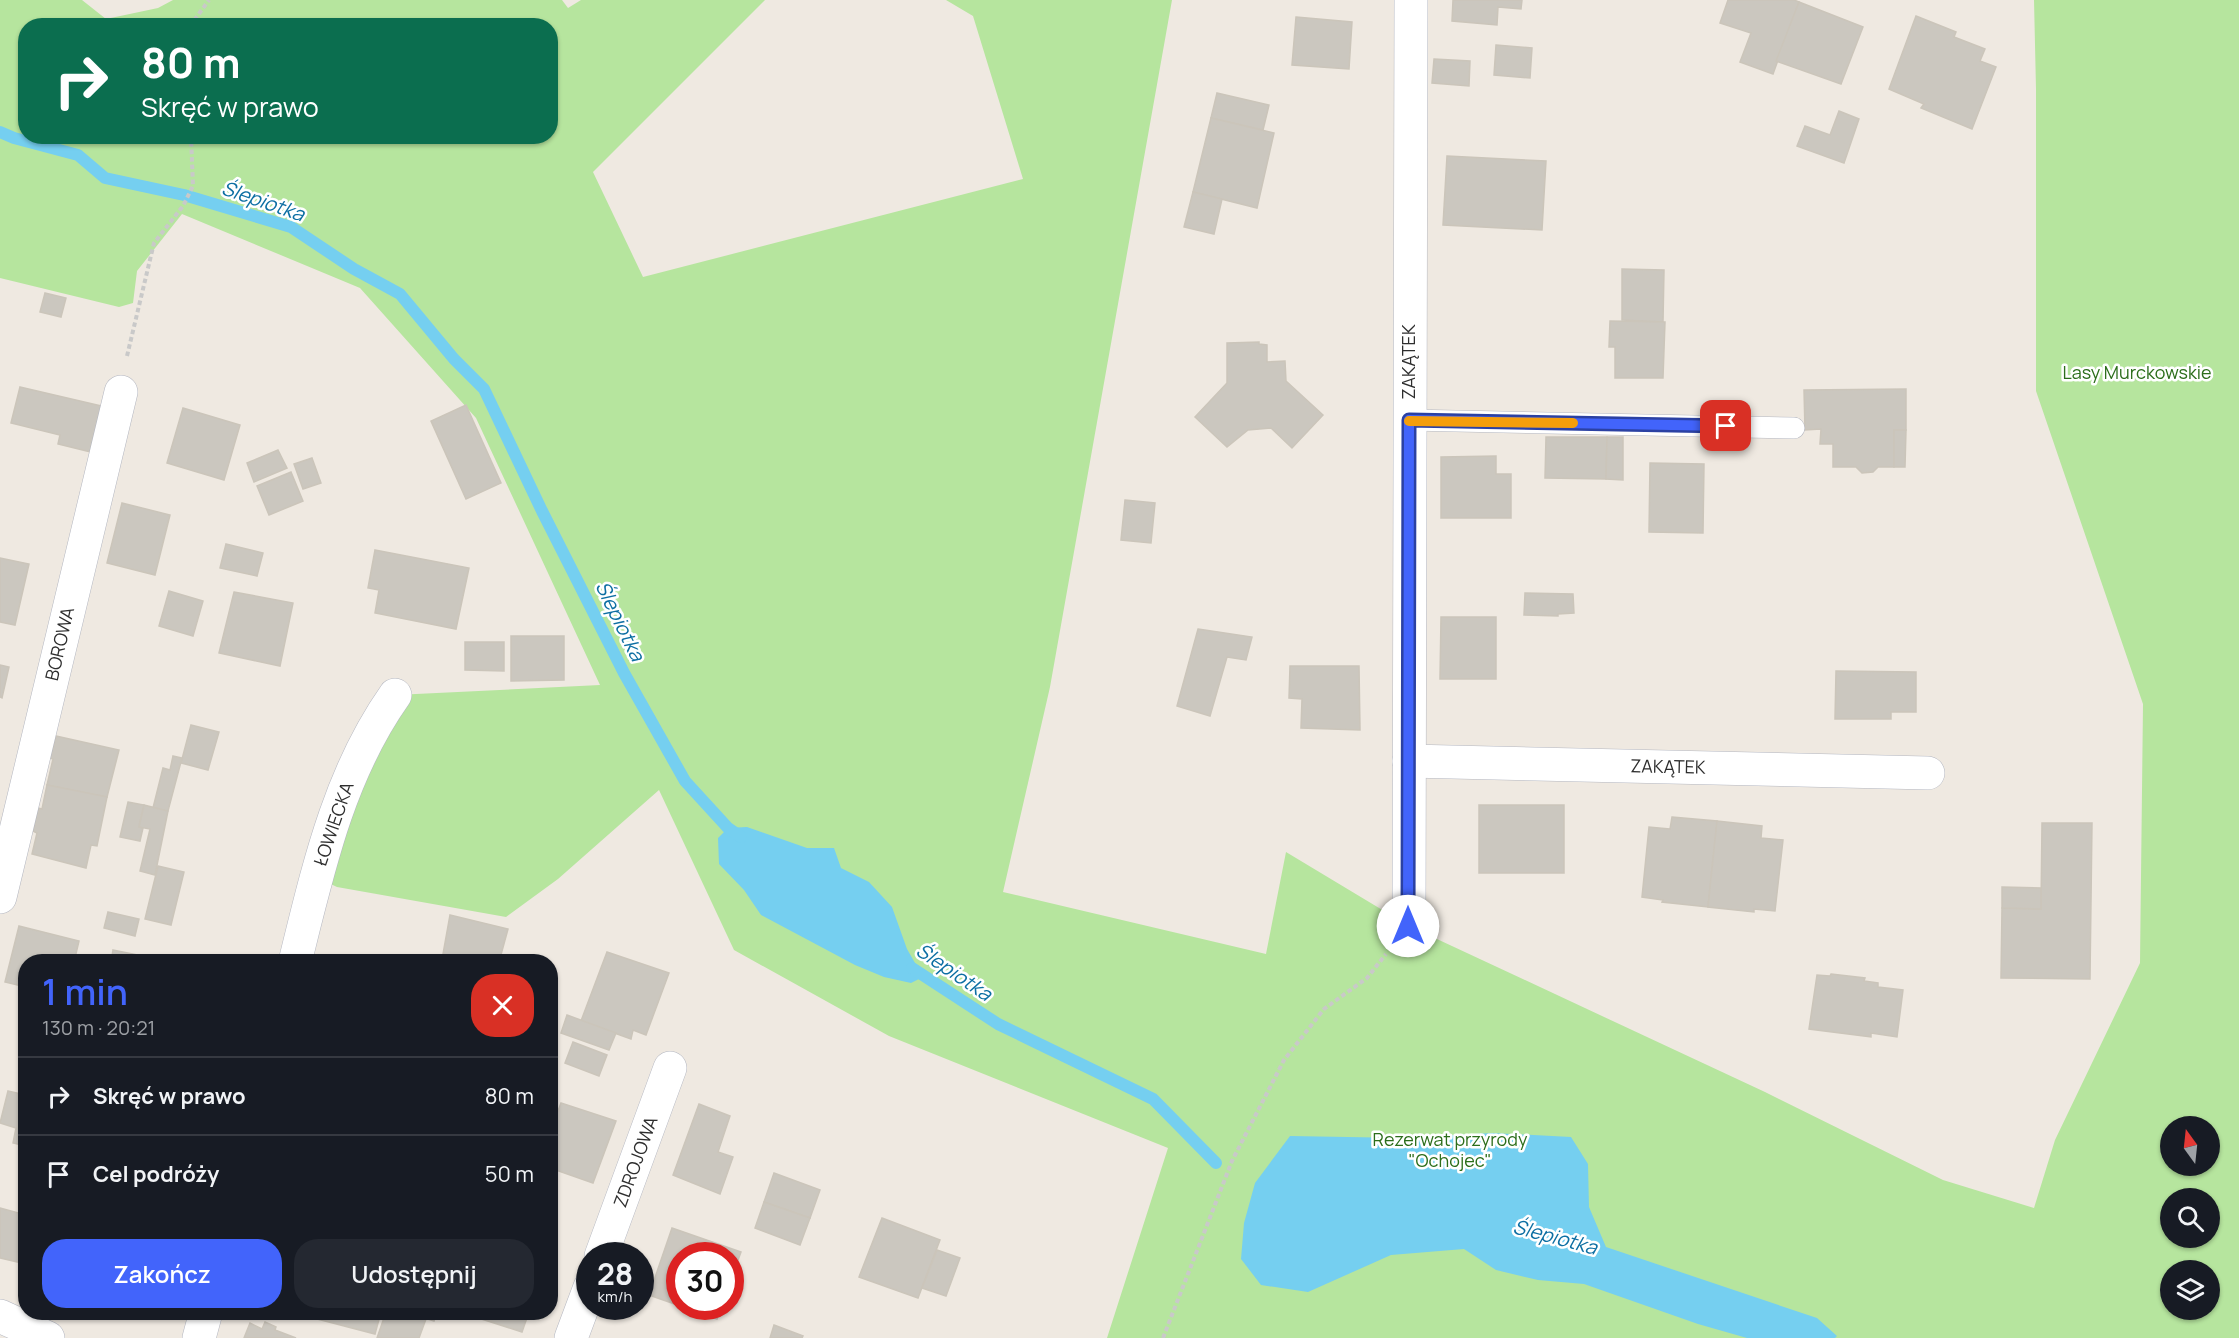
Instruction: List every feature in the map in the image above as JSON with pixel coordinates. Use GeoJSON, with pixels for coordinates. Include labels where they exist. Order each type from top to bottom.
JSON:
{"type":"FeatureCollection","features":[{"type":"Feature","properties":{"kind":"street","name":"ZAKĄTEK"},"geometry":{"type":"LineString","coordinates":[[1408,926],[1411,0]]}},
{"type":"Feature","properties":{"kind":"street","name":"BOROWA"},"geometry":{"type":"LineString","coordinates":[[0,897],[121,392]]}},
{"type":"Feature","properties":{"kind":"street","name":"ŁOWIECKA"},"geometry":{"type":"LineString","coordinates":[[297,954],[316,878],[340,799],[376,722],[395,695]]}},
{"type":"Feature","properties":{"kind":"street","name":"ZAKĄTEK"},"geometry":{"type":"LineString","coordinates":[[1409,761],[1928,772]]}},
{"type":"Feature","properties":{"kind":"street","name":"ZDROJOWA"},"geometry":{"type":"LineString","coordinates":[[606,1242],[670,1068]]}},
{"type":"Feature","properties":{"kind":"street"},"geometry":{"type":"LineString","coordinates":[[0,1316],[48,1338]]}},
{"type":"Feature","properties":{"kind":"street"},"geometry":{"type":"LineString","coordinates":[[199,1338],[204,1320]]}},
{"type":"Feature","properties":{"kind":"street"},"geometry":{"type":"LineString","coordinates":[[571,1338],[578,1320]]}},
{"type":"Feature","properties":{"kind":"lane"},"geometry":{"type":"LineString","coordinates":[[1409,420],[1794,428]]}},
{"type":"Feature","properties":{"kind":"path"},"geometry":{"type":"LineString","coordinates":[[196,18],[208,0]]}},
{"type":"Feature","properties":{"kind":"path"},"geometry":{"type":"LineString","coordinates":[[129,346],[154,243],[183,206],[193,186],[191,144]]}},
{"type":"Feature","properties":{"kind":"path"},"geometry":{"type":"LineString","coordinates":[[1163,1338],[1232,1161],[1284,1060],[1324,1009],[1367,978],[1408,926]]}},
{"type":"Feature","properties":{"kind":"green space"},"geometry":{"type":"Polygon","coordinates":[[[0,0],[82,0],[105,18],[18,18],[18,144],[558,144],[558,18],[111,18],[158,8],[173,0],[562,0],[568,8],[581,0],[765,0],[593,172],[643,277],[1023,179],[973,16],[946,0],[1172,0],[1050,687],[1003,892],[1266,954],[1286,852],[1409,926],[1765,1092],[1943,1180],[2034,1208],[2055,1140],[2140,963],[2143,704],[2036,391],[2034,0],[2239,0],[2239,1338],[1107,1338],[1168,1148],[889,1036],[734,950],[659,790],[558,879],[506,917],[337,887],[316,877],[395,695],[600,685],[476,418],[360,288],[182,214],[137,271],[133,303],[119,307],[0,278],[0,0]]]}},
{"type":"Feature","properties":{"kind":"water"},"geometry":{"type":"Polygon","coordinates":[[[747,827],[807,848],[834,848],[841,868],[869,882],[892,907],[907,949],[923,977],[911,983],[884,977],[855,965],[761,915],[744,890],[719,864],[718,838],[728,828],[747,827]]]}},
{"type":"Feature","properties":{"kind":"water"},"geometry":{"type":"Polygon","coordinates":[[[1492,1133],[1571,1137],[1588,1164],[1589,1207],[1606,1247],[1817,1318],[1837,1336],[1835,1338],[1747,1338],[1698,1324],[1584,1284],[1538,1280],[1496,1270],[1464,1249],[1391,1255],[1308,1292],[1261,1285],[1241,1259],[1244,1223],[1255,1183],[1290,1136],[1405,1138],[1492,1133]]]}},
{"type":"Feature","properties":{"kind":"building"},"geometry":{"type":"Polygon","coordinates":[[[1453,0],[1522,0],[1521,9],[1498,7],[1497,25],[1452,21],[1453,0]]]}},
{"type":"Feature","properties":{"kind":"building"},"geometry":{"type":"Polygon","coordinates":[[[1728,0],[1794,0],[1799,2],[1773,74],[1740,62],[1751,33],[1720,23],[1728,0]]]}},
{"type":"Feature","properties":{"kind":"building"},"geometry":{"type":"Polygon","coordinates":[[[1799,2],[1863,27],[1841,84],[1776,61],[1799,2]]]}},
{"type":"Feature","properties":{"kind":"building"},"geometry":{"type":"Polygon","coordinates":[[[1916,16],[1956,32],[1954,37],[1985,49],[1980,61],[1996,67],[1972,129],[1921,108],[1924,104],[1889,89],[1916,16]]]}},
{"type":"Feature","properties":{"kind":"building"},"geometry":{"type":"Polygon","coordinates":[[[1296,17],[1352,22],[1349,69],[1292,65],[1296,17]]]}},
{"type":"Feature","properties":{"kind":"building"},"geometry":{"type":"Polygon","coordinates":[[[1496,45],[1532,48],[1530,78],[1494,75],[1496,45]]]}},
{"type":"Feature","properties":{"kind":"building"},"geometry":{"type":"Polygon","coordinates":[[[1434,59],[1470,61],[1469,86],[1432,83],[1434,59]]]}},
{"type":"Feature","properties":{"kind":"building"},"geometry":{"type":"Polygon","coordinates":[[[1217,93],[1269,105],[1263,130],[1211,118],[1217,93]]]}},
{"type":"Feature","properties":{"kind":"building"},"geometry":{"type":"Polygon","coordinates":[[[1839,111],[1859,119],[1844,163],[1797,146],[1805,126],[1830,135],[1839,111]]]}},
{"type":"Feature","properties":{"kind":"building"},"geometry":{"type":"Polygon","coordinates":[[[1211,118],[1274,133],[1257,208],[1193,192],[1211,118]]]}},
{"type":"Feature","properties":{"kind":"building"},"geometry":{"type":"Polygon","coordinates":[[[1447,156],[1546,161],[1542,230],[1443,225],[1447,156]]]}},
{"type":"Feature","properties":{"kind":"building"},"geometry":{"type":"Polygon","coordinates":[[[1193,192],[1222,199],[1214,234],[1184,227],[1193,192]]]}},
{"type":"Feature","properties":{"kind":"building"},"geometry":{"type":"Polygon","coordinates":[[[1622,269],[1664,270],[1663,322],[1622,320],[1622,269]]]}},
{"type":"Feature","properties":{"kind":"building"},"geometry":{"type":"Polygon","coordinates":[[[45,293],[66,298],[61,317],[40,312],[45,293]]]}},
{"type":"Feature","properties":{"kind":"building"},"geometry":{"type":"Polygon","coordinates":[[[1610,321],[1665,322],[1663,378],[1615,378],[1615,347],[1609,347],[1610,321]]]}},
{"type":"Feature","properties":{"kind":"building"},"geometry":{"type":"Polygon","coordinates":[[[1259,342],[1259,344],[1267,345],[1267,362],[1285,361],[1286,381],[1323,415],[1292,448],[1271,428],[1248,430],[1227,447],[1195,417],[1227,383],[1227,343],[1259,342]]]}},
{"type":"Feature","properties":{"kind":"building"},"geometry":{"type":"Polygon","coordinates":[[[20,387],[106,407],[95,453],[58,444],[60,435],[11,423],[20,387]]]}},
{"type":"Feature","properties":{"kind":"building"},"geometry":{"type":"Polygon","coordinates":[[[1906,389],[1906,430],[1894,430],[1894,467],[1878,467],[1873,472],[1862,473],[1856,467],[1833,467],[1833,444],[1820,444],[1821,429],[1805,430],[1804,390],[1906,389]]]}},
{"type":"Feature","properties":{"kind":"building"},"geometry":{"type":"Polygon","coordinates":[[[466,405],[501,483],[466,499],[431,421],[466,405]]]}},
{"type":"Feature","properties":{"kind":"building"},"geometry":{"type":"Polygon","coordinates":[[[183,408],[240,425],[224,480],[167,463],[183,408]]]}},
{"type":"Feature","properties":{"kind":"building"},"geometry":{"type":"Polygon","coordinates":[[[1894,430],[1906,430],[1905,467],[1894,467],[1894,430]]]}},
{"type":"Feature","properties":{"kind":"building"},"geometry":{"type":"Polygon","coordinates":[[[1546,437],[1607,437],[1606,479],[1545,478],[1546,437]]]}},
{"type":"Feature","properties":{"kind":"building"},"geometry":{"type":"Polygon","coordinates":[[[1607,437],[1623,437],[1623,480],[1606,479],[1607,437]]]}},
{"type":"Feature","properties":{"kind":"building"},"geometry":{"type":"Polygon","coordinates":[[[278,450],[287,468],[254,482],[247,463],[278,450]]]}},
{"type":"Feature","properties":{"kind":"building"},"geometry":{"type":"Polygon","coordinates":[[[1496,456],[1496,474],[1511,474],[1511,518],[1441,518],[1441,457],[1496,456]]]}},
{"type":"Feature","properties":{"kind":"building"},"geometry":{"type":"Polygon","coordinates":[[[312,458],[321,483],[303,489],[294,464],[312,458]]]}},
{"type":"Feature","properties":{"kind":"building"},"geometry":{"type":"Polygon","coordinates":[[[1650,463],[1704,464],[1703,533],[1649,532],[1650,463]]]}},
{"type":"Feature","properties":{"kind":"building"},"geometry":{"type":"Polygon","coordinates":[[[291,472],[303,501],[269,515],[257,486],[291,472]]]}},
{"type":"Feature","properties":{"kind":"building"},"geometry":{"type":"Polygon","coordinates":[[[1125,500],[1155,503],[1151,543],[1121,540],[1125,500]]]}},
{"type":"Feature","properties":{"kind":"building"},"geometry":{"type":"Polygon","coordinates":[[[122,503],[170,515],[155,575],[107,563],[122,503]]]}},
{"type":"Feature","properties":{"kind":"building"},"geometry":{"type":"Polygon","coordinates":[[[226,544],[263,553],[257,576],[220,568],[226,544]]]}},
{"type":"Feature","properties":{"kind":"building"},"geometry":{"type":"Polygon","coordinates":[[[375,550],[469,568],[456,629],[375,613],[379,590],[368,588],[375,550]]]}},
{"type":"Feature","properties":{"kind":"building"},"geometry":{"type":"Polygon","coordinates":[[[0,558],[29,564],[15,625],[0,622],[0,558]]]}},
{"type":"Feature","properties":{"kind":"building"},"geometry":{"type":"Polygon","coordinates":[[[169,591],[203,601],[193,636],[159,626],[169,591]]]}},
{"type":"Feature","properties":{"kind":"building"},"geometry":{"type":"Polygon","coordinates":[[[234,592],[293,603],[280,666],[219,653],[234,592]]]}},
{"type":"Feature","properties":{"kind":"building"},"geometry":{"type":"Polygon","coordinates":[[[1525,593],[1573,594],[1574,613],[1558,614],[1558,616],[1524,615],[1525,593]]]}},
{"type":"Feature","properties":{"kind":"building"},"geometry":{"type":"Polygon","coordinates":[[[1441,617],[1496,617],[1496,679],[1440,679],[1441,617]]]}},
{"type":"Feature","properties":{"kind":"building"},"geometry":{"type":"Polygon","coordinates":[[[1198,629],[1252,637],[1246,660],[1227,657],[1210,716],[1177,706],[1198,629]]]}},
{"type":"Feature","properties":{"kind":"building"},"geometry":{"type":"Polygon","coordinates":[[[511,636],[564,636],[564,680],[511,681],[511,636]]]}},
{"type":"Feature","properties":{"kind":"building"},"geometry":{"type":"Polygon","coordinates":[[[465,642],[504,642],[504,671],[465,670],[465,642]]]}},
{"type":"Feature","properties":{"kind":"building"},"geometry":{"type":"Polygon","coordinates":[[[0,665],[9,667],[2,698],[0,697],[0,665]]]}},
{"type":"Feature","properties":{"kind":"building"},"geometry":{"type":"Polygon","coordinates":[[[1290,666],[1359,666],[1360,730],[1301,728],[1302,699],[1289,698],[1290,666]]]}},
{"type":"Feature","properties":{"kind":"building"},"geometry":{"type":"Polygon","coordinates":[[[1836,671],[1916,672],[1916,712],[1891,712],[1891,719],[1835,719],[1836,671]]]}},
{"type":"Feature","properties":{"kind":"building"},"geometry":{"type":"Polygon","coordinates":[[[191,725],[219,732],[208,770],[181,763],[191,725]]]}},
{"type":"Feature","properties":{"kind":"building"},"geometry":{"type":"Polygon","coordinates":[[[56,736],[119,750],[107,797],[47,785],[53,759],[50,758],[56,736]]]}},
{"type":"Feature","properties":{"kind":"building"},"geometry":{"type":"Polygon","coordinates":[[[173,756],[182,758],[168,811],[153,808],[163,768],[170,770],[173,756]]]}},
{"type":"Feature","properties":{"kind":"building"},"geometry":{"type":"Polygon","coordinates":[[[47,785],[107,797],[97,846],[91,845],[86,868],[32,854],[37,833],[33,831],[38,808],[42,809],[47,785]]]}},
{"type":"Feature","properties":{"kind":"building"},"geometry":{"type":"Polygon","coordinates":[[[128,802],[144,805],[139,827],[143,828],[140,841],[120,837],[128,802]]]}},
{"type":"Feature","properties":{"kind":"building"},"geometry":{"type":"Polygon","coordinates":[[[144,805],[168,811],[155,875],[140,871],[150,829],[139,827],[144,805]]]}},
{"type":"Feature","properties":{"kind":"building"},"geometry":{"type":"Polygon","coordinates":[[[1479,805],[1564,805],[1564,873],[1479,873],[1479,805]]]}},
{"type":"Feature","properties":{"kind":"building"},"geometry":{"type":"Polygon","coordinates":[[[1672,817],[1717,821],[1708,907],[1662,902],[1663,900],[1642,897],[1649,827],[1670,829],[1672,817]]]}},
{"type":"Feature","properties":{"kind":"building"},"geometry":{"type":"Polygon","coordinates":[[[1717,821],[1762,826],[1761,838],[1783,840],[1775,911],[1754,909],[1754,912],[1708,907],[1717,821]]]}},
{"type":"Feature","properties":{"kind":"building"},"geometry":{"type":"Polygon","coordinates":[[[2042,823],[2092,823],[2090,979],[2001,978],[2002,908],[2041,909],[2042,823]]]}},
{"type":"Feature","properties":{"kind":"building"},"geometry":{"type":"Polygon","coordinates":[[[158,866],[184,872],[171,925],[145,919],[158,866]]]}},
{"type":"Feature","properties":{"kind":"building"},"geometry":{"type":"Polygon","coordinates":[[[2002,887],[2041,888],[2041,909],[2002,908],[2002,887]]]}},
{"type":"Feature","properties":{"kind":"building"},"geometry":{"type":"Polygon","coordinates":[[[108,912],[139,919],[135,936],[104,928],[108,912]]]}},
{"type":"Feature","properties":{"kind":"building"},"geometry":{"type":"Polygon","coordinates":[[[450,915],[508,929],[501,954],[443,954],[450,915]]]}},
{"type":"Feature","properties":{"kind":"building"},"geometry":{"type":"Polygon","coordinates":[[[19,926],[79,941],[76,954],[18,954],[18,985],[5,982],[19,926]]]}},
{"type":"Feature","properties":{"kind":"building"},"geometry":{"type":"Polygon","coordinates":[[[113,950],[133,954],[112,954],[113,950]]]}},
{"type":"Feature","properties":{"kind":"building"},"geometry":{"type":"Polygon","coordinates":[[[607,952],[669,973],[646,1035],[633,1030],[631,1039],[581,1021],[607,952]]]}},
{"type":"Feature","properties":{"kind":"building"},"geometry":{"type":"Polygon","coordinates":[[[1831,974],[1865,978],[1864,981],[1878,983],[1878,987],[1903,990],[1897,1037],[1871,1033],[1871,1037],[1809,1029],[1817,975],[1830,976],[1831,974]]]}},
{"type":"Feature","properties":{"kind":"building"},"geometry":{"type":"Polygon","coordinates":[[[567,1015],[616,1033],[609,1050],[561,1033],[567,1015]]]}},
{"type":"Feature","properties":{"kind":"building"},"geometry":{"type":"Polygon","coordinates":[[[573,1042],[607,1055],[599,1076],[565,1063],[573,1042]]]}},
{"type":"Feature","properties":{"kind":"building"},"geometry":{"type":"Polygon","coordinates":[[[8,1091],[18,1093],[18,1144],[13,1143],[16,1128],[0,1123],[8,1091]]]}},
{"type":"Feature","properties":{"kind":"building"},"geometry":{"type":"Polygon","coordinates":[[[561,1103],[616,1121],[593,1183],[558,1171],[558,1111],[561,1103]]]}},
{"type":"Feature","properties":{"kind":"building"},"geometry":{"type":"Polygon","coordinates":[[[699,1104],[730,1116],[718,1152],[733,1157],[720,1194],[673,1175],[699,1104]]]}},
{"type":"Feature","properties":{"kind":"building"},"geometry":{"type":"Polygon","coordinates":[[[774,1173],[820,1190],[810,1218],[764,1202],[774,1173]]]}},
{"type":"Feature","properties":{"kind":"building"},"geometry":{"type":"Polygon","coordinates":[[[764,1202],[810,1218],[800,1245],[755,1228],[764,1202]]]}},
{"type":"Feature","properties":{"kind":"building"},"geometry":{"type":"Polygon","coordinates":[[[0,1208],[18,1213],[18,1262],[0,1258],[0,1208]]]}},
{"type":"Feature","properties":{"kind":"building"},"geometry":{"type":"Polygon","coordinates":[[[882,1218],[940,1240],[918,1298],[859,1277],[882,1218]]]}},
{"type":"Feature","properties":{"kind":"building"},"geometry":{"type":"Polygon","coordinates":[[[672,1228],[712,1242],[667,1242],[672,1228]]]}},
{"type":"Feature","properties":{"kind":"building"},"geometry":{"type":"Polygon","coordinates":[[[666,1245],[666,1301],[654,1297],[654,1280],[666,1245]]]}},
{"type":"Feature","properties":{"kind":"building"},"geometry":{"type":"Polygon","coordinates":[[[937,1250],[960,1258],[946,1296],[922,1288],[937,1250]]]}},
{"type":"Feature","properties":{"kind":"building"},"geometry":{"type":"Polygon","coordinates":[[[321,1320],[379,1320],[375,1334],[321,1320]]]}},
{"type":"Feature","properties":{"kind":"building"},"geometry":{"type":"Polygon","coordinates":[[[383,1320],[426,1320],[419,1338],[377,1338],[383,1320]]]}},
{"type":"Feature","properties":{"kind":"building"},"geometry":{"type":"Polygon","coordinates":[[[484,1320],[526,1320],[522,1332],[484,1320]]]}},
{"type":"Feature","properties":{"kind":"building"},"geometry":{"type":"Polygon","coordinates":[[[265,1322],[276,1327],[275,1330],[296,1338],[244,1338],[250,1323],[262,1329],[265,1322]]]}},
{"type":"Feature","properties":{"kind":"building"},"geometry":{"type":"Polygon","coordinates":[[[774,1325],[803,1336],[802,1338],[770,1338],[774,1325]]]}},
{"type":"Feature","properties":{"kind":"waterway","name":"Ślepiotka"},"geometry":{"type":"LineString","coordinates":[[0,132],[18,139]]}},
{"type":"Feature","properties":{"kind":"waterway","name":"Ślepiotka"},"geometry":{"type":"LineString","coordinates":[[37,144],[78,155],[105,178],[184,195],[291,227],[354,269],[400,294],[454,359],[484,389],[542,511],[624,673],[685,781],[728,828],[741,837]]}},
{"type":"Feature","properties":{"kind":"waterway","name":"Ślepiotka"},"geometry":{"type":"LineString","coordinates":[[912,968],[998,1024],[1153,1099],[1216,1163]]}},
{"type":"Feature","properties":{"kind":"slow traffic"},"geometry":{"type":"LineString","coordinates":[[1409,421],[1573,423]]}},
{"type":"Feature","properties":{"kind":"route"},"geometry":{"type":"LineString","coordinates":[[1408,926],[1409,420],[1726,426]]}},
{"type":"Feature","properties":{"kind":"park label","name":"Lasy Murckowskie"},"geometry":{"type":"Point","coordinates":[2137,373]}},
{"type":"Feature","properties":{"kind":"park label","name":"Rezerwat przyrody \"Ochojec\""},"geometry":{"type":"Point","coordinates":[1450,1150]}}]}
